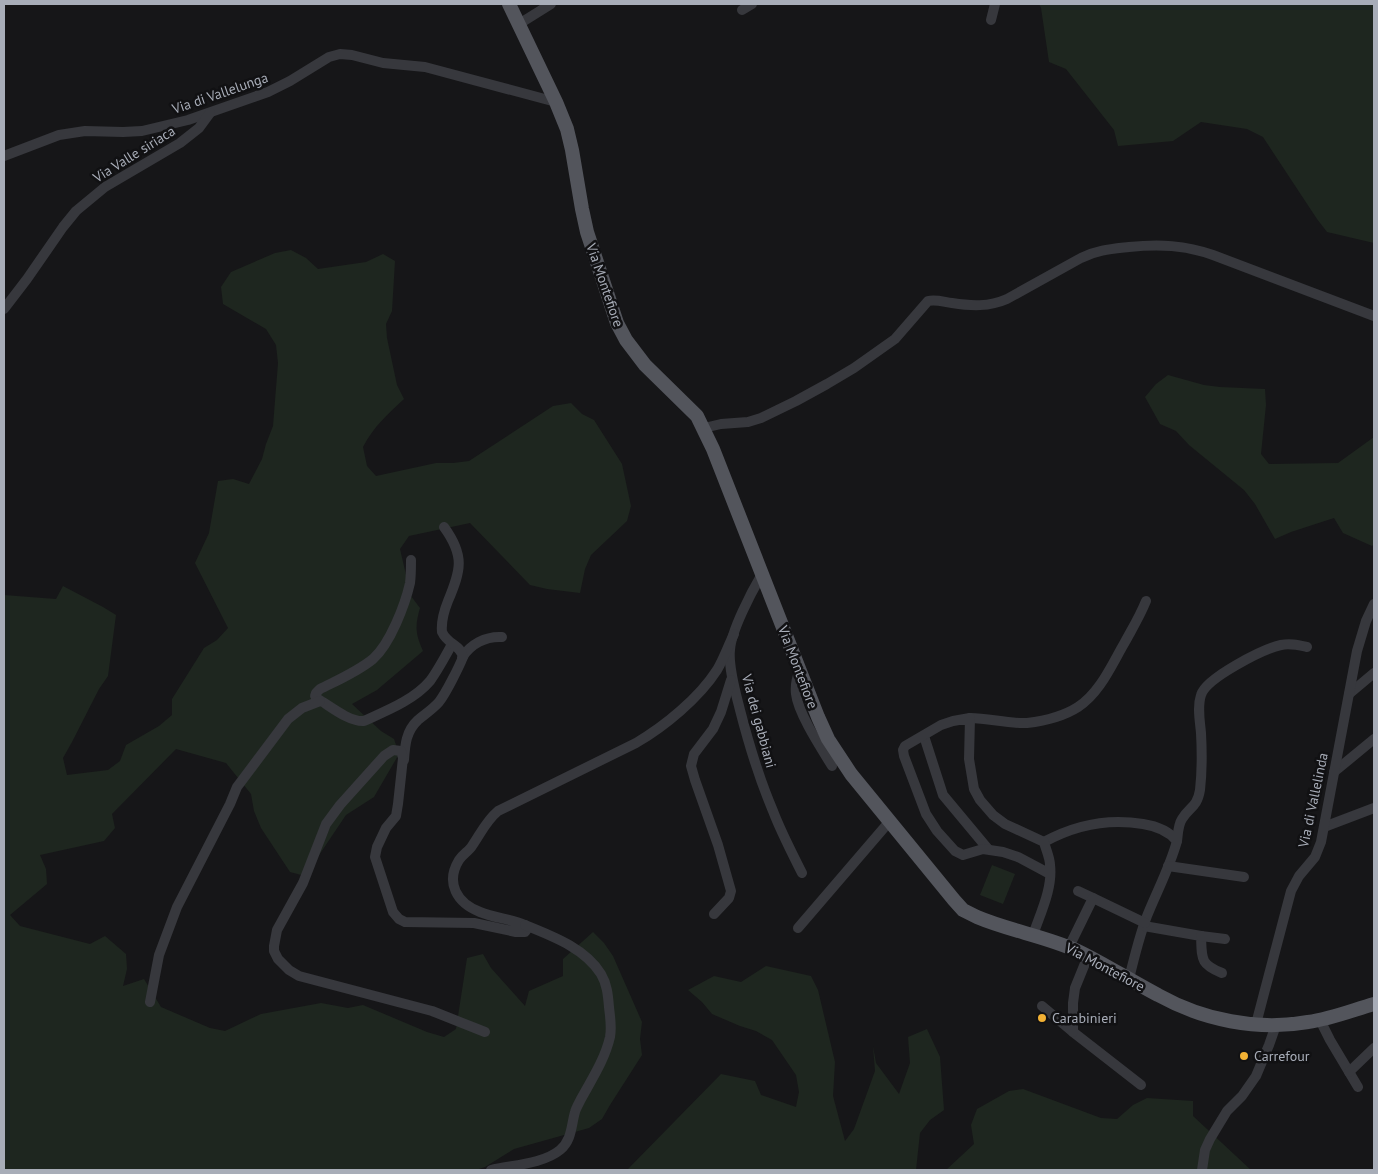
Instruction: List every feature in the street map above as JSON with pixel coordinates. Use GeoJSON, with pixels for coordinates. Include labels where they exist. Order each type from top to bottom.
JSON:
{"type":"FeatureCollection","features":[{"type":"Feature","properties":{"kind":"main road","name":"Via Montefiore"},"geometry":{"type":"LineString","coordinates":[[509,4],[564,121],[571,143],[587,232],[617,323],[637,356],[665,386],[692,409],[704,428],[818,717],[831,744],[856,780],[954,900],[963,910],[984,920],[1069,947],[1168,1001],[1198,1014],[1231,1022],[1276,1025],[1296,1024],[1320,1020],[1374,1004]]}},
{"type":"Feature","properties":{"kind":"street"},"geometry":{"type":"LineString","coordinates":[[518,24],[551,4]]}},
{"type":"Feature","properties":{"kind":"street"},"geometry":{"type":"LineString","coordinates":[[742,10],[752,4]]}},
{"type":"Feature","properties":{"kind":"street"},"geometry":{"type":"LineString","coordinates":[[991,20],[995,4]]}},
{"type":"Feature","properties":{"kind":"street","name":"Via di Vallelunga"},"geometry":{"type":"LineString","coordinates":[[4,156],[63,134],[85,131],[142,131],[210,113],[274,89],[320,61],[340,54],[383,63],[425,67],[556,102]]}},
{"type":"Feature","properties":{"kind":"street","name":"Via Valle siriaca"},"geometry":{"type":"LineString","coordinates":[[4,309],[65,223],[86,201],[118,178],[180,143],[200,126],[210,113]]}},
{"type":"Feature","properties":{"kind":"street"},"geometry":{"type":"LineString","coordinates":[[704,428],[721,424],[748,422],[761,418],[827,384],[854,368],[895,339],[928,301],[933,300],[974,306],[997,303],[1081,258],[1105,250],[1158,244],[1193,248],[1374,316]]}},
{"type":"Feature","properties":{"kind":"street"},"geometry":{"type":"LineString","coordinates":[[444,527],[454,541],[459,558],[458,573],[445,610],[442,628],[443,636],[462,651],[462,658]]}},
{"type":"Feature","properties":{"kind":"street"},"geometry":{"type":"LineString","coordinates":[[411,560],[408,590],[394,628],[378,654],[364,665],[317,690],[315,696],[351,719],[358,721],[366,720],[406,700],[420,690],[430,680],[452,644]]}},
{"type":"Feature","properties":{"kind":"street","name":"Via dei gabbiani"},"geometry":{"type":"LineString","coordinates":[[762,574],[734,634],[730,654],[732,675],[756,766],[773,812],[802,873]]}},
{"type":"Feature","properties":{"kind":"street"},"geometry":{"type":"LineString","coordinates":[[1050,874],[1014,855],[998,850],[988,849],[964,855],[958,854],[928,818],[903,752],[906,745],[944,724],[970,718],[1029,722],[1054,717],[1078,707],[1097,689],[1112,666],[1139,619],[1146,602]]}},
{"type":"Feature","properties":{"kind":"street","name":"Via di Vallelinda"},"geometry":{"type":"LineString","coordinates":[[1256,1024],[1291,891],[1299,876],[1315,857],[1321,842],[1359,642],[1374,604]]}},
{"type":"Feature","properties":{"kind":"street"},"geometry":{"type":"LineString","coordinates":[[491,1170],[543,1159],[559,1151],[564,1146],[569,1137],[577,1107],[608,1044],[611,1030],[608,993],[604,979],[599,972],[568,944],[525,925],[479,912],[464,903],[454,889],[453,878],[459,860],[473,844],[487,821],[502,808],[636,743],[652,733],[688,704],[706,685],[717,669],[734,634]]}},
{"type":"Feature","properties":{"kind":"street"},"geometry":{"type":"LineString","coordinates":[[502,638],[487,639],[470,648],[462,658],[439,702],[409,730],[396,816],[386,828],[377,847],[375,857],[376,865],[394,914],[400,920],[405,922],[474,923],[520,932],[526,931],[525,925]]}},
{"type":"Feature","properties":{"kind":"street"},"geometry":{"type":"LineString","coordinates":[[1129,979],[1144,925],[1177,841],[1181,821],[1194,807],[1199,792],[1201,739],[1199,707],[1204,689],[1215,679],[1242,662],[1269,649],[1288,644],[1307,647]]}},
{"type":"Feature","properties":{"kind":"street"},"geometry":{"type":"LineString","coordinates":[[800,670],[796,687],[798,703],[832,766]]}},
{"type":"Feature","properties":{"kind":"street"},"geometry":{"type":"LineString","coordinates":[[1349,694],[1374,673]]}},
{"type":"Feature","properties":{"kind":"street"},"geometry":{"type":"LineString","coordinates":[[714,914],[729,898],[731,889],[718,845],[694,780],[691,762],[695,752],[713,729],[728,693],[732,675]]}},
{"type":"Feature","properties":{"kind":"street"},"geometry":{"type":"LineString","coordinates":[[150,1002],[159,955],[177,907],[237,787],[288,719],[302,708],[320,700]]}},
{"type":"Feature","properties":{"kind":"street"},"geometry":{"type":"LineString","coordinates":[[970,718],[970,766],[974,789],[980,800],[993,815],[1005,824],[1044,842],[1050,863],[1050,874],[1046,894],[1032,935]]}},
{"type":"Feature","properties":{"kind":"street"},"geometry":{"type":"LineString","coordinates":[[924,736],[943,795],[988,849]]}},
{"type":"Feature","properties":{"kind":"street"},"geometry":{"type":"LineString","coordinates":[[1334,772],[1374,739]]}},
{"type":"Feature","properties":{"kind":"street"},"geometry":{"type":"LineString","coordinates":[[403,766],[401,752],[394,750],[388,753],[330,817],[322,831],[303,883],[277,930],[274,951],[286,968],[299,976],[432,1011],[485,1032]]}},
{"type":"Feature","properties":{"kind":"street"},"geometry":{"type":"LineString","coordinates":[[1324,827],[1374,808]]}},
{"type":"Feature","properties":{"kind":"street"},"geometry":{"type":"LineString","coordinates":[[1044,842],[1077,827],[1098,822],[1116,821],[1138,823],[1158,828],[1168,832],[1177,841]]}},
{"type":"Feature","properties":{"kind":"street"},"geometry":{"type":"LineString","coordinates":[[798,928],[890,822]]}},
{"type":"Feature","properties":{"kind":"street"},"geometry":{"type":"LineString","coordinates":[[1168,866],[1244,877]]}},
{"type":"Feature","properties":{"kind":"street"},"geometry":{"type":"LineString","coordinates":[[1078,891],[1144,925],[1225,939]]}},
{"type":"Feature","properties":{"kind":"street"},"geometry":{"type":"LineString","coordinates":[[1069,947],[1092,898]]}},
{"type":"Feature","properties":{"kind":"street"},"geometry":{"type":"LineString","coordinates":[[1201,936],[1205,962],[1222,973]]}},
{"type":"Feature","properties":{"kind":"street"},"geometry":{"type":"LineString","coordinates":[[1073,1032],[1075,988],[1088,956]]}},
{"type":"Feature","properties":{"kind":"street"},"geometry":{"type":"LineString","coordinates":[[1042,1006],[1141,1085]]}},
{"type":"Feature","properties":{"kind":"street"},"geometry":{"type":"LineString","coordinates":[[1320,1020],[1358,1087]]}},
{"type":"Feature","properties":{"kind":"street"},"geometry":{"type":"LineString","coordinates":[[1202,1170],[1205,1150],[1210,1139],[1227,1111],[1242,1096],[1256,1076],[1276,1025]]}},
{"type":"Feature","properties":{"kind":"street"},"geometry":{"type":"LineString","coordinates":[[1349,1072],[1374,1048]]}},
{"type":"Feature","properties":{"kind":"shaded area"},"geometry":{"type":"Polygon","coordinates":[[[1039,4],[1374,4],[1374,243],[1327,232],[1263,137],[1247,129],[1201,122],[1173,141],[1118,146],[1114,130],[1066,69],[1049,62],[1039,4]]]}},
{"type":"Feature","properties":{"kind":"shaded area"},"geometry":{"type":"Polygon","coordinates":[[[291,250],[306,258],[318,269],[366,262],[383,254],[395,261],[392,311],[386,324],[387,338],[397,385],[404,399],[376,427],[363,447],[367,466],[376,476],[436,463],[469,461],[553,406],[571,403],[582,414],[594,420],[622,464],[631,506],[627,521],[591,555],[585,569],[580,593],[530,585],[470,523],[409,536],[400,549],[411,596],[420,608],[417,630],[418,639],[423,651],[377,690],[352,704],[381,731],[394,739],[399,754],[374,797],[346,815],[305,876],[290,872],[261,828],[254,811],[251,794],[226,763],[176,749],[112,814],[115,828],[104,841],[40,855],[46,869],[47,884],[10,915],[20,926],[90,944],[105,936],[126,954],[127,969],[123,986],[144,979],[161,1007],[210,1028],[225,1031],[261,1014],[321,1003],[348,1008],[363,1005],[427,1032],[444,1037],[456,1029],[467,958],[483,954],[491,968],[525,1006],[529,991],[563,976],[563,959],[593,932],[613,956],[642,1022],[640,1039],[642,1055],[602,1119],[589,1128],[514,1149],[485,1167],[476,1170],[4,1170],[4,595],[56,599],[63,586],[116,615],[108,676],[99,689],[63,758],[67,775],[108,770],[120,761],[126,745],[159,726],[172,715],[172,699],[204,648],[217,640],[228,628],[195,563],[209,533],[218,481],[233,479],[249,484],[262,459],[273,426],[278,363],[276,345],[266,329],[223,304],[221,287],[231,272],[275,253],[291,250]]]}},
{"type":"Feature","properties":{"kind":"shaded area"},"geometry":{"type":"Polygon","coordinates":[[[1168,375],[1204,385],[1265,389],[1266,405],[1261,454],[1269,464],[1338,463],[1374,437],[1374,544],[1372,546],[1343,533],[1334,518],[1275,539],[1255,504],[1244,490],[1189,445],[1176,431],[1160,424],[1145,397],[1156,384],[1168,375]]]}},
{"type":"Feature","properties":{"kind":"shaded area"},"geometry":{"type":"Polygon","coordinates":[[[992,865],[1015,874],[1003,904],[980,895],[992,865]]]}},
{"type":"Feature","properties":{"kind":"shaded area"},"geometry":{"type":"Polygon","coordinates":[[[766,966],[811,976],[818,990],[835,1062],[833,1096],[845,1141],[854,1129],[875,1071],[873,1046],[876,1063],[899,1094],[910,1063],[908,1037],[927,1029],[940,1057],[944,1110],[930,1120],[920,1133],[916,1170],[627,1170],[721,1074],[755,1081],[761,1095],[796,1107],[799,1092],[796,1075],[772,1040],[756,1031],[712,1014],[688,990],[714,976],[741,982],[766,966]]]}},
{"type":"Feature","properties":{"kind":"shaded area"},"geometry":{"type":"Polygon","coordinates":[[[1023,1089],[1101,1118],[1117,1119],[1133,1105],[1147,1098],[1193,1101],[1193,1116],[1251,1170],[946,1170],[974,1144],[971,1125],[977,1109],[1009,1091],[1023,1089]]]}},
{"type":"Feature","properties":{"kind":"place","name":"Carabinieri"},"geometry":{"type":"Point","coordinates":[1042,1018]}},
{"type":"Feature","properties":{"kind":"place","name":"Carrefour"},"geometry":{"type":"Point","coordinates":[1244,1056]}}]}
